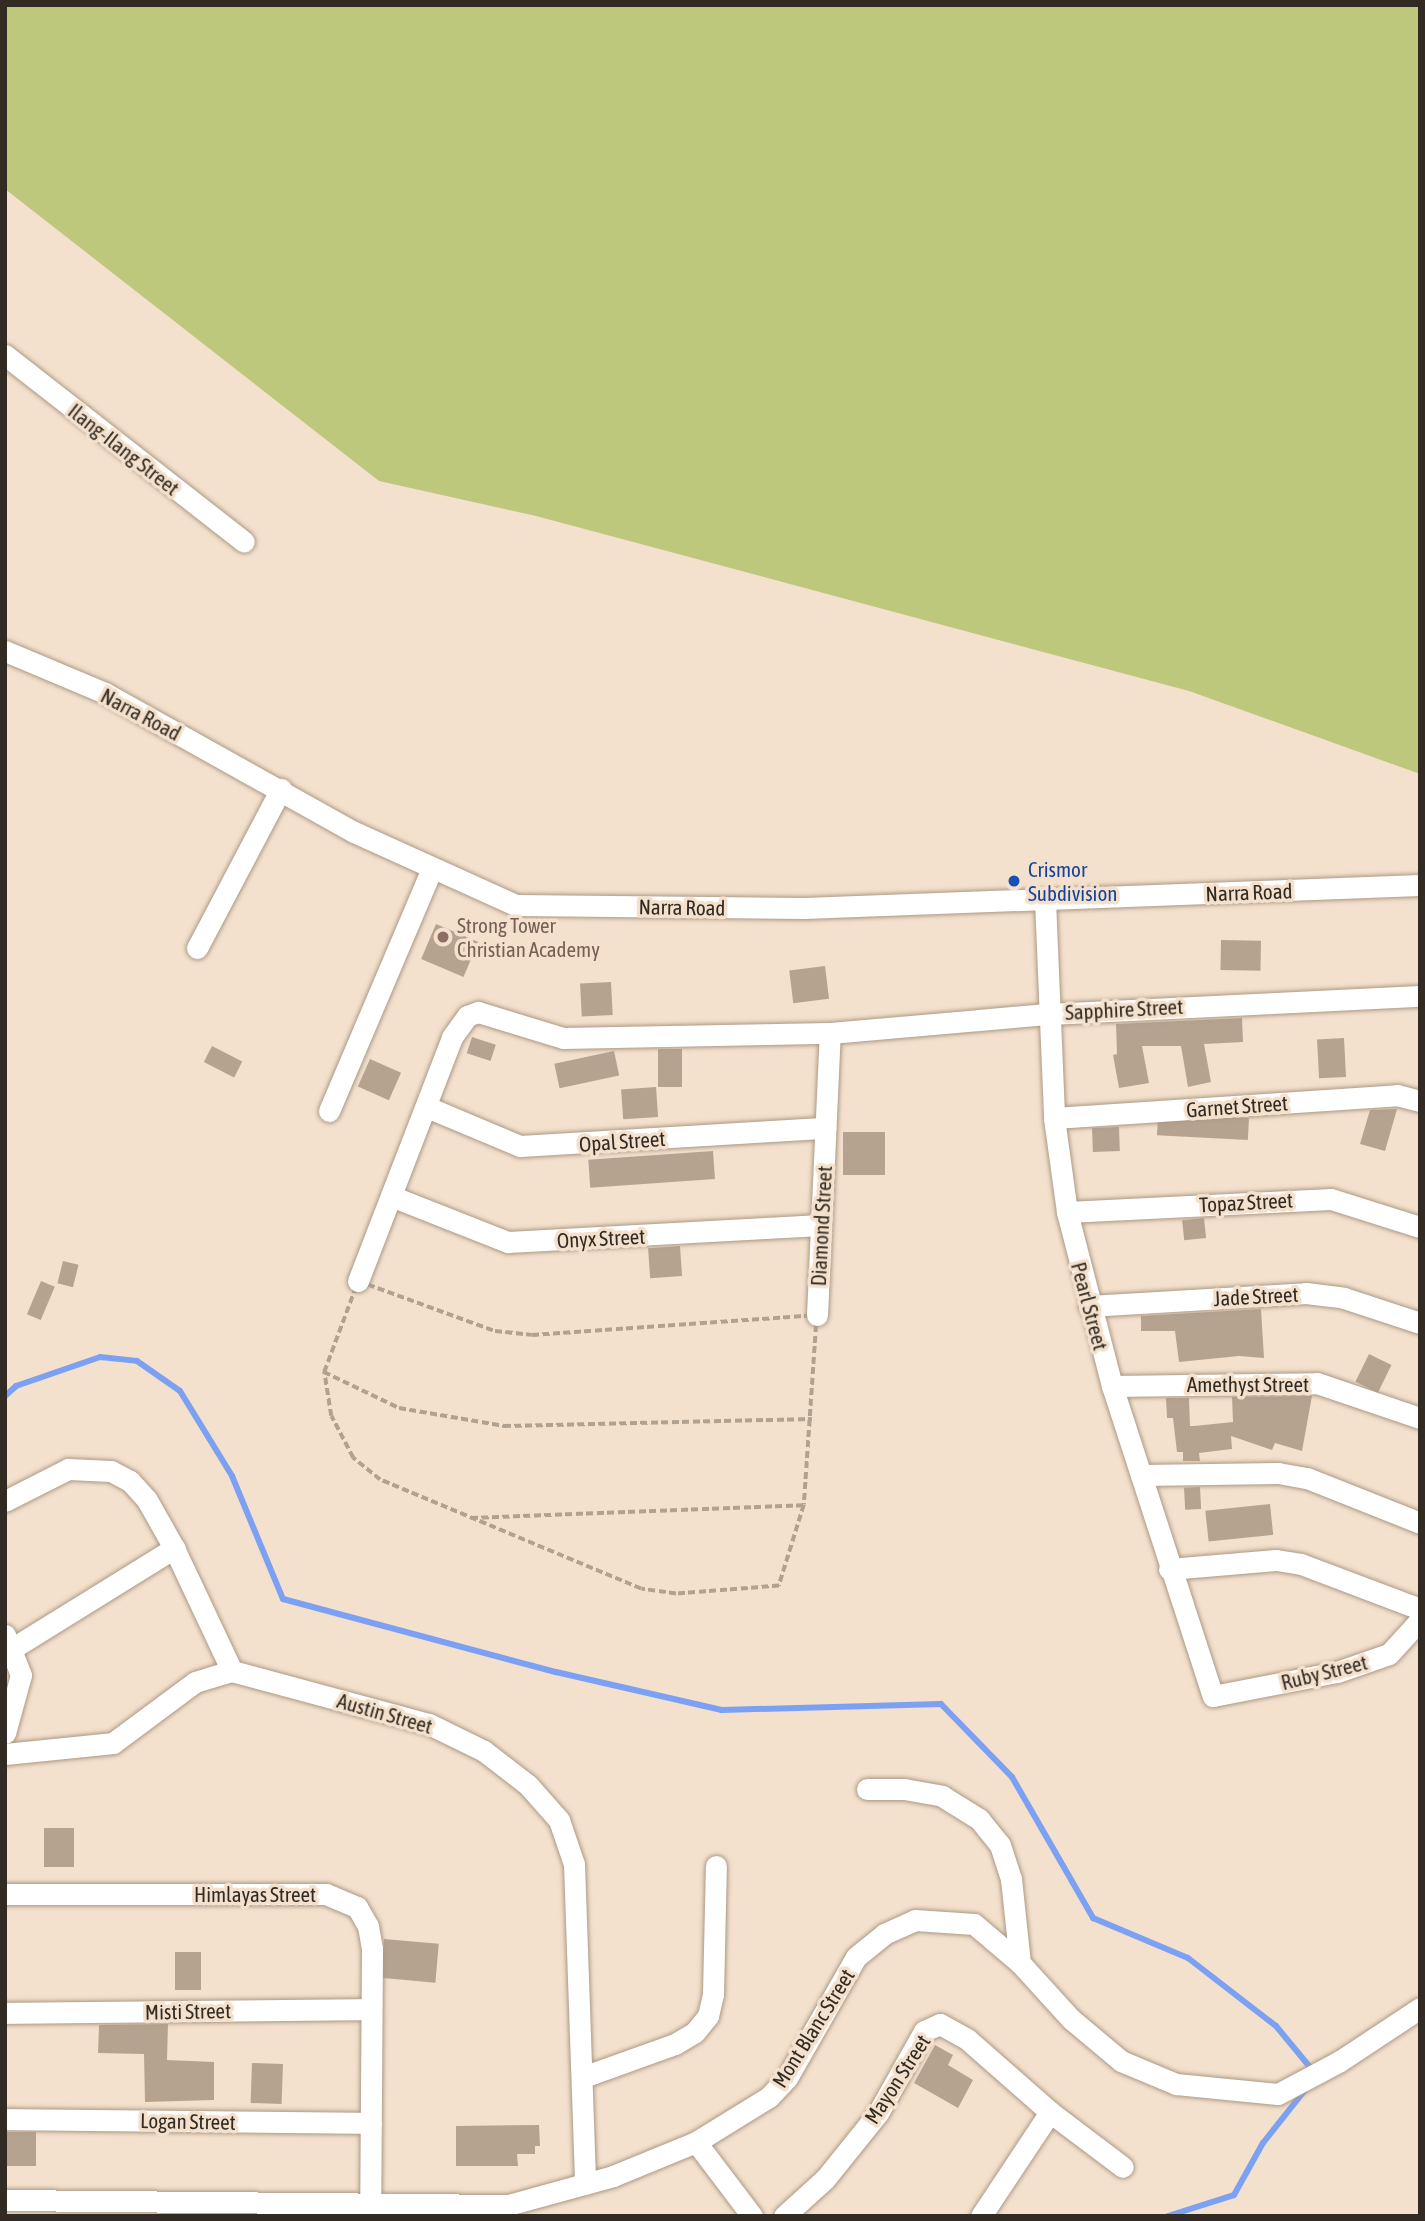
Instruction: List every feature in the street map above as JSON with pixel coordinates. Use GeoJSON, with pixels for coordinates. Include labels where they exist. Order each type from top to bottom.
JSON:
{"type":"FeatureCollection","features":[{"type":"Feature","properties":{"kind":"street","name":"Ilang-Ilang Street"},"geometry":{"type":"LineString","coordinates":[[5,355],[244,542]]}},
{"type":"Feature","properties":{"kind":"street","name":"Narra Road"},"geometry":{"type":"LineString","coordinates":[[5,651],[105,693],[354,832],[516,905],[804,908],[1420,885]]}},
{"type":"Feature","properties":{"kind":"street"},"geometry":{"type":"LineString","coordinates":[[197,947],[281,789]]}},
{"type":"Feature","properties":{"kind":"street"},"geometry":{"type":"LineString","coordinates":[[329,1111],[432,868]]}},
{"type":"Feature","properties":{"kind":"street","name":"Pearl Street"},"geometry":{"type":"LineString","coordinates":[[1045,900],[1054,1118],[1067,1212],[1089,1306],[1112,1386],[1169,1569],[1213,1696]]}},
{"type":"Feature","properties":{"kind":"street","name":"Sapphire Street"},"geometry":{"type":"LineString","coordinates":[[427,1107],[457,1027],[478,1012],[563,1038],[830,1033],[1049,1014],[1420,996]]}},
{"type":"Feature","properties":{"kind":"street","name":"Diamond Street"},"geometry":{"type":"LineString","coordinates":[[817,1315],[830,1033]]}},
{"type":"Feature","properties":{"kind":"street","name":"Garnet Street"},"geometry":{"type":"LineString","coordinates":[[1054,1118],[1397,1096],[1420,1101]]}},
{"type":"Feature","properties":{"kind":"street"},"geometry":{"type":"LineString","coordinates":[[359,1281],[427,1107]]}},
{"type":"Feature","properties":{"kind":"street","name":"Opal Street"},"geometry":{"type":"LineString","coordinates":[[427,1107],[520,1146],[825,1128]]}},
{"type":"Feature","properties":{"kind":"street","name":"Onyx Street"},"geometry":{"type":"LineString","coordinates":[[391,1196],[508,1242],[821,1225]]}},
{"type":"Feature","properties":{"kind":"street","name":"Topaz Street"},"geometry":{"type":"LineString","coordinates":[[1067,1212],[1331,1199],[1420,1227]]}},
{"type":"Feature","properties":{"kind":"street","name":"Jade Street"},"geometry":{"type":"LineString","coordinates":[[1089,1306],[1306,1293],[1344,1298],[1420,1323]]}},
{"type":"Feature","properties":{"kind":"street","name":"Amethyst Street"},"geometry":{"type":"LineString","coordinates":[[1112,1386],[1317,1383],[1420,1418]]}},
{"type":"Feature","properties":{"kind":"street"},"geometry":{"type":"LineString","coordinates":[[5,1501],[68,1469],[111,1471],[130,1481],[148,1500],[174,1548],[232,1671],[195,1682],[113,1743],[5,1754]]}},
{"type":"Feature","properties":{"kind":"street"},"geometry":{"type":"LineString","coordinates":[[1141,1475],[1279,1474],[1307,1478],[1420,1523]]}},
{"type":"Feature","properties":{"kind":"street"},"geometry":{"type":"LineString","coordinates":[[5,1732],[20,1687],[9,1641],[174,1548]]}},
{"type":"Feature","properties":{"kind":"street"},"geometry":{"type":"LineString","coordinates":[[1169,1569],[1276,1560],[1301,1564],[1420,1609]]}},
{"type":"Feature","properties":{"kind":"street","name":"Ruby Street"},"geometry":{"type":"LineString","coordinates":[[1213,1696],[1336,1672],[1389,1654],[1420,1620]]}},
{"type":"Feature","properties":{"kind":"street","name":"Austin Street"},"geometry":{"type":"LineString","coordinates":[[232,1671],[429,1724],[484,1751],[528,1784],[558,1820],[574,1864],[585,2184]]}},
{"type":"Feature","properties":{"kind":"street"},"geometry":{"type":"LineString","coordinates":[[867,1789],[904,1789],[942,1796],[979,1819],[1000,1845],[1011,1880],[1020,1963]]}},
{"type":"Feature","properties":{"kind":"street"},"geometry":{"type":"LineString","coordinates":[[583,2077],[676,2044],[695,2032],[708,2016],[713,1994],[716,1866]]}},
{"type":"Feature","properties":{"kind":"street","name":"Himlayas Street"},"geometry":{"type":"LineString","coordinates":[[5,1894],[342,1897],[356,1907],[368,1926],[372,2010],[370,2208]]}},
{"type":"Feature","properties":{"kind":"street","name":"Mont Blanc Street"},"geometry":{"type":"LineString","coordinates":[[5,2200],[510,2210],[696,2142],[769,2097],[787,2078],[856,1957],[884,1934],[915,1920],[974,1924],[1020,1963],[1070,2019],[1121,2061],[1176,2084],[1278,2094],[1340,2061],[1420,2008]]}},
{"type":"Feature","properties":{"kind":"street","name":"Misti Street"},"geometry":{"type":"LineString","coordinates":[[5,2013],[372,2010]]}},
{"type":"Feature","properties":{"kind":"street","name":"Mayon Street"},"geometry":{"type":"LineString","coordinates":[[783,2216],[825,2179],[878,2113],[924,2031],[940,2024],[967,2039],[1050,2112],[1123,2167]]}},
{"type":"Feature","properties":{"kind":"street"},"geometry":{"type":"LineString","coordinates":[[981,2216],[1050,2112]]}},
{"type":"Feature","properties":{"kind":"street","name":"Logan Street"},"geometry":{"type":"LineString","coordinates":[[5,2119],[371,2123]]}},
{"type":"Feature","properties":{"kind":"street"},"geometry":{"type":"LineString","coordinates":[[696,2142],[752,2216]]}},
{"type":"Feature","properties":{"kind":"path"},"geometry":{"type":"LineString","coordinates":[[804,1505],[469,1518],[380,1480],[353,1458],[331,1416],[324,1372],[359,1281],[495,1331],[531,1335],[817,1315]]}},
{"type":"Feature","properties":{"kind":"path","name":"Diamond Street"},"geometry":{"type":"LineString","coordinates":[[469,1518],[641,1589],[714,1593],[779,1586],[804,1505],[812,1419],[817,1315]]}},
{"type":"Feature","properties":{"kind":"path"},"geometry":{"type":"LineString","coordinates":[[324,1372],[399,1408],[504,1426],[812,1419]]}},
{"type":"Feature","properties":{"kind":"green space"},"geometry":{"type":"Polygon","coordinates":[[[5,5],[1420,5],[1420,774],[1189,691],[536,516],[379,481],[5,189],[5,5]]]}},
{"type":"Feature","properties":{"kind":"building"},"geometry":{"type":"Polygon","coordinates":[[[436,924],[478,942],[463,977],[421,959],[436,924]]]}},
{"type":"Feature","properties":{"kind":"building"},"geometry":{"type":"Polygon","coordinates":[[[1221,940],[1261,941],[1260,971],[1220,970],[1221,940]]]}},
{"type":"Feature","properties":{"kind":"building"},"geometry":{"type":"Polygon","coordinates":[[[825,966],[829,999],[793,1003],[789,970],[825,966]]]}},
{"type":"Feature","properties":{"kind":"building"},"geometry":{"type":"Polygon","coordinates":[[[611,982],[613,1015],[582,1017],[580,984],[611,982]]]}},
{"type":"Feature","properties":{"kind":"building"},"geometry":{"type":"Polygon","coordinates":[[[1242,1018],[1243,1042],[1204,1044],[1211,1082],[1188,1087],[1181,1046],[1142,1046],[1149,1083],[1119,1088],[1113,1055],[1117,1054],[1116,1024],[1242,1018]]]}},
{"type":"Feature","properties":{"kind":"building"},"geometry":{"type":"Polygon","coordinates":[[[472,1037],[496,1045],[491,1061],[467,1053],[472,1037]]]}},
{"type":"Feature","properties":{"kind":"building"},"geometry":{"type":"Polygon","coordinates":[[[1344,1038],[1346,1077],[1319,1078],[1317,1039],[1344,1038]]]}},
{"type":"Feature","properties":{"kind":"building"},"geometry":{"type":"Polygon","coordinates":[[[212,1046],[242,1061],[234,1077],[204,1062],[212,1046]]]}},
{"type":"Feature","properties":{"kind":"building"},"geometry":{"type":"Polygon","coordinates":[[[658,1049],[682,1049],[682,1087],[658,1087],[658,1049]]]}},
{"type":"Feature","properties":{"kind":"building"},"geometry":{"type":"Polygon","coordinates":[[[614,1051],[619,1075],[560,1088],[554,1064],[614,1051]]]}},
{"type":"Feature","properties":{"kind":"building"},"geometry":{"type":"Polygon","coordinates":[[[370,1059],[401,1073],[389,1100],[358,1086],[370,1059]]]}},
{"type":"Feature","properties":{"kind":"building"},"geometry":{"type":"Polygon","coordinates":[[[656,1087],[658,1117],[623,1119],[621,1089],[656,1087]]]}},
{"type":"Feature","properties":{"kind":"building"},"geometry":{"type":"Polygon","coordinates":[[[1397,1109],[1385,1151],[1360,1144],[1370,1110],[1397,1109]]]}},
{"type":"Feature","properties":{"kind":"building"},"geometry":{"type":"Polygon","coordinates":[[[1158,1113],[1249,1118],[1248,1140],[1157,1135],[1158,1113]]]}},
{"type":"Feature","properties":{"kind":"building"},"geometry":{"type":"Polygon","coordinates":[[[1119,1127],[1120,1151],[1093,1152],[1092,1128],[1119,1127]]]}},
{"type":"Feature","properties":{"kind":"building"},"geometry":{"type":"Polygon","coordinates":[[[843,1132],[885,1132],[885,1175],[843,1175],[843,1132]]]}},
{"type":"Feature","properties":{"kind":"building"},"geometry":{"type":"Polygon","coordinates":[[[713,1151],[715,1179],[590,1188],[588,1160],[713,1151]]]}},
{"type":"Feature","properties":{"kind":"building"},"geometry":{"type":"Polygon","coordinates":[[[1204,1218],[1206,1238],[1184,1240],[1182,1220],[1204,1218]]]}},
{"type":"Feature","properties":{"kind":"building"},"geometry":{"type":"Polygon","coordinates":[[[680,1246],[682,1276],[650,1278],[648,1248],[680,1246]]]}},
{"type":"Feature","properties":{"kind":"building"},"geometry":{"type":"Polygon","coordinates":[[[63,1261],[79,1265],[73,1287],[57,1283],[63,1261]]]}},
{"type":"Feature","properties":{"kind":"building"},"geometry":{"type":"Polygon","coordinates":[[[41,1281],[55,1287],[41,1320],[27,1314],[41,1281]]]}},
{"type":"Feature","properties":{"kind":"building"},"geometry":{"type":"Polygon","coordinates":[[[1261,1309],[1264,1358],[1239,1356],[1179,1362],[1175,1331],[1141,1331],[1141,1316],[1261,1309]]]}},
{"type":"Feature","properties":{"kind":"building"},"geometry":{"type":"Polygon","coordinates":[[[1369,1354],[1391,1365],[1378,1393],[1355,1382],[1369,1354]]]}},
{"type":"Feature","properties":{"kind":"building"},"geometry":{"type":"Polygon","coordinates":[[[1312,1396],[1302,1451],[1275,1443],[1272,1450],[1231,1436],[1232,1449],[1199,1453],[1200,1461],[1183,1461],[1183,1452],[1177,1452],[1173,1418],[1167,1418],[1166,1398],[1189,1398],[1190,1426],[1194,1426],[1233,1422],[1232,1397],[1312,1396]]]}},
{"type":"Feature","properties":{"kind":"building"},"geometry":{"type":"Polygon","coordinates":[[[1200,1487],[1201,1509],[1185,1510],[1184,1488],[1200,1487]]]}},
{"type":"Feature","properties":{"kind":"building"},"geometry":{"type":"Polygon","coordinates":[[[1270,1504],[1273,1535],[1209,1542],[1205,1511],[1270,1504]]]}},
{"type":"Feature","properties":{"kind":"building"},"geometry":{"type":"Polygon","coordinates":[[[44,1828],[74,1828],[74,1867],[44,1867],[44,1828]]]}},
{"type":"Feature","properties":{"kind":"building"},"geometry":{"type":"Polygon","coordinates":[[[384,1939],[439,1944],[435,1983],[381,1978],[384,1939]]]}},
{"type":"Feature","properties":{"kind":"building"},"geometry":{"type":"Polygon","coordinates":[[[175,1952],[201,1952],[201,1990],[175,1990],[175,1952]]]}},
{"type":"Feature","properties":{"kind":"building"},"geometry":{"type":"Polygon","coordinates":[[[168,2024],[167,2060],[214,2062],[214,2100],[145,2102],[144,2054],[98,2053],[99,2025],[168,2024]]]}},
{"type":"Feature","properties":{"kind":"building"},"geometry":{"type":"Polygon","coordinates":[[[935,2045],[953,2055],[948,2065],[973,2080],[958,2108],[914,2083],[935,2045]]]}},
{"type":"Feature","properties":{"kind":"building"},"geometry":{"type":"Polygon","coordinates":[[[252,2063],[283,2064],[282,2104],[251,2103],[252,2063]]]}},
{"type":"Feature","properties":{"kind":"building"},"geometry":{"type":"Polygon","coordinates":[[[539,2125],[540,2146],[535,2146],[535,2154],[517,2154],[518,2166],[456,2166],[456,2126],[539,2125]]]}},
{"type":"Feature","properties":{"kind":"building"},"geometry":{"type":"Polygon","coordinates":[[[5,2132],[36,2132],[36,2166],[5,2166],[5,2132]]]}},
{"type":"Feature","properties":{"kind":"waterway"},"geometry":{"type":"LineString","coordinates":[[5,1396],[16,1386],[100,1357],[137,1361],[180,1391],[232,1476],[283,1599],[556,1672],[722,1710],[941,1704],[1012,1777],[1093,1918],[1188,1958],[1276,2026],[1314,2072]]}},
{"type":"Feature","properties":{"kind":"waterway"},"geometry":{"type":"LineString","coordinates":[[1168,2216],[1234,2195],[1263,2143],[1309,2085]]}},
{"type":"Feature","properties":{"kind":"place","name":"Crismor Subdivision"},"geometry":{"type":"Point","coordinates":[1014,881]}},
{"type":"Feature","properties":{"kind":"place","name":"Strong Tower Christian Academy"},"geometry":{"type":"Point","coordinates":[443,937]}}]}
